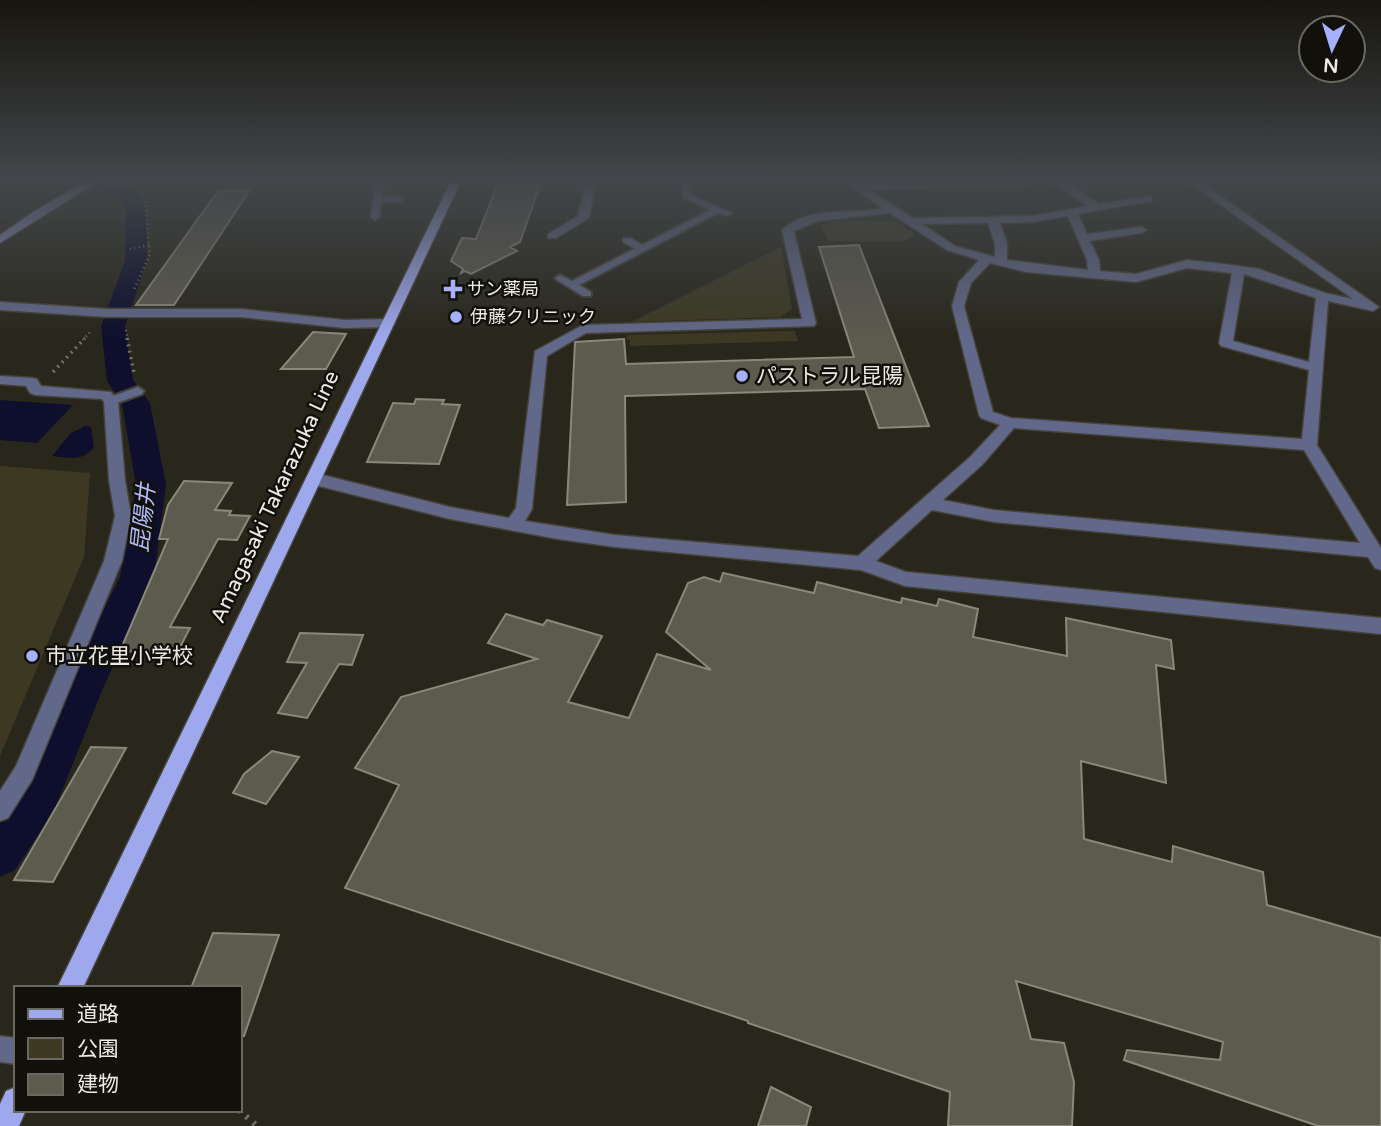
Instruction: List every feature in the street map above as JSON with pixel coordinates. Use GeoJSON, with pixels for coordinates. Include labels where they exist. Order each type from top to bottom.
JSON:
{"type":"FeatureCollection","features":[{"type":"Feature","properties":{"kind":"main road","name":"Amagasaki Takarazuka Line"},"geometry":{"type":"LineString","coordinates":[[71,986],[431,234]]}},
{"type":"Feature","properties":{"kind":"main road"},"geometry":{"type":"LineString","coordinates":[[4,1126],[14,1105]]}},
{"type":"Feature","properties":{"kind":"street"},"geometry":{"type":"LineString","coordinates":[[552,236],[556,234]]}},
{"type":"Feature","properties":{"kind":"street"},"geometry":{"type":"LineString","coordinates":[[513,524],[524,509],[540,354],[583,329],[809,323],[789,234]]}},
{"type":"Feature","properties":{"kind":"street"},"geometry":{"type":"LineString","coordinates":[[932,234],[951,247],[1026,268],[1136,278],[1187,264],[1239,270],[1255,272],[1322,296],[1377,310]]}},
{"type":"Feature","properties":{"kind":"street"},"geometry":{"type":"LineString","coordinates":[[998,234],[1001,244],[994,260],[965,282],[958,306],[986,415],[1010,423],[1309,445]]}},
{"type":"Feature","properties":{"kind":"street"},"geometry":{"type":"LineString","coordinates":[[1082,234],[1093,260],[1094,274]]}},
{"type":"Feature","properties":{"kind":"street"},"geometry":{"type":"LineString","coordinates":[[1084,238],[1116,234]]}},
{"type":"Feature","properties":{"kind":"street"},"geometry":{"type":"LineString","coordinates":[[1267,234],[1377,310]]}},
{"type":"Feature","properties":{"kind":"street"},"geometry":{"type":"LineString","coordinates":[[627,240],[642,248]]}},
{"type":"Feature","properties":{"kind":"street"},"geometry":{"type":"LineString","coordinates":[[1239,270],[1226,343],[1316,368]]}},
{"type":"Feature","properties":{"kind":"street"},"geometry":{"type":"LineString","coordinates":[[1322,296],[1309,445],[1378,557]]}},
{"type":"Feature","properties":{"kind":"street"},"geometry":{"type":"LineString","coordinates":[[0,306],[119,313],[241,313],[345,324],[388,323]]}},
{"type":"Feature","properties":{"kind":"street"},"geometry":{"type":"LineString","coordinates":[[0,380],[32,382],[34,390],[106,395],[111,401],[117,480],[123,516],[113,561],[24,773],[0,810]]}},
{"type":"Feature","properties":{"kind":"street"},"geometry":{"type":"LineString","coordinates":[[862,563],[976,461],[1010,423]]}},
{"type":"Feature","properties":{"kind":"street"},"geometry":{"type":"LineString","coordinates":[[315,479],[450,513],[615,541],[862,563],[905,579],[1381,626]]}},
{"type":"Feature","properties":{"kind":"street"},"geometry":{"type":"LineString","coordinates":[[926,503],[994,516],[1378,557]]}},
{"type":"Feature","properties":{"kind":"street"},"geometry":{"type":"LineString","coordinates":[[1361,527],[1381,529]]}},
{"type":"Feature","properties":{"kind":"lane"},"geometry":{"type":"LineString","coordinates":[[572,285],[673,234]]}},
{"type":"Feature","properties":{"kind":"lane"},"geometry":{"type":"LineString","coordinates":[[560,278],[587,294]]}},
{"type":"Feature","properties":{"kind":"lane"},"geometry":{"type":"LineString","coordinates":[[111,401],[138,391]]}},
{"type":"Feature","properties":{"kind":"path"},"geometry":{"type":"LineString","coordinates":[[32,382],[49,377],[119,313],[150,254],[148,234]]}},
{"type":"Feature","properties":{"kind":"path"},"geometry":{"type":"LineString","coordinates":[[130,249],[149,246]]}},
{"type":"Feature","properties":{"kind":"path"},"geometry":{"type":"LineString","coordinates":[[119,313],[125,327],[138,391]]}},
{"type":"Feature","properties":{"kind":"path"},"geometry":{"type":"LineString","coordinates":[[241,1112],[257,1126]]}},
{"type":"Feature","properties":{"kind":"green space"},"geometry":{"type":"Polygon","coordinates":[[[825,234],[914,234],[917,236],[899,242],[828,241],[825,234]]]}},
{"type":"Feature","properties":{"kind":"green space"},"geometry":{"type":"Polygon","coordinates":[[[781,247],[792,309],[780,317],[631,322],[781,247]]]}},
{"type":"Feature","properties":{"kind":"green space"},"geometry":{"type":"Polygon","coordinates":[[[795,331],[798,341],[630,346],[630,340],[626,339],[627,335],[795,331]]]}},
{"type":"Feature","properties":{"kind":"green space"},"geometry":{"type":"Polygon","coordinates":[[[0,466],[90,473],[84,557],[0,756],[0,466]]]}},
{"type":"Feature","properties":{"kind":"water"},"geometry":{"type":"Polygon","coordinates":[[[0,400],[73,405],[37,443],[0,440],[0,400]]]}},
{"type":"Feature","properties":{"kind":"water"},"geometry":{"type":"Polygon","coordinates":[[[85,426],[91,427],[94,447],[90,452],[75,458],[52,456],[71,433],[85,426]]]}},
{"type":"Feature","properties":{"kind":"building"},"geometry":{"type":"Polygon","coordinates":[[[187,234],[221,234],[174,305],[136,305],[187,234]]]}},
{"type":"Feature","properties":{"kind":"building"},"geometry":{"type":"Polygon","coordinates":[[[478,234],[523,234],[520,242],[510,247],[517,251],[471,274],[465,271],[461,273],[463,269],[451,261],[462,238],[476,239],[478,234]]]}},
{"type":"Feature","properties":{"kind":"building","name":"パストラル昆陽"},"geometry":{"type":"Polygon","coordinates":[[[859,245],[929,426],[879,428],[865,389],[625,396],[626,502],[567,505],[575,342],[624,339],[626,364],[854,357],[819,247],[859,245]]]}},
{"type":"Feature","properties":{"kind":"building"},"geometry":{"type":"Polygon","coordinates":[[[313,332],[346,334],[326,369],[281,369],[313,332]]]}},
{"type":"Feature","properties":{"kind":"building"},"geometry":{"type":"Polygon","coordinates":[[[416,399],[444,400],[442,404],[460,405],[439,464],[367,462],[393,403],[414,404],[416,399]]]}},
{"type":"Feature","properties":{"kind":"building"},"geometry":{"type":"Polygon","coordinates":[[[184,481],[232,483],[215,510],[231,511],[229,515],[250,516],[237,540],[218,539],[170,627],[190,628],[177,653],[120,651],[168,539],[159,539],[168,505],[184,481]]]}},
{"type":"Feature","properties":{"kind":"building"},"geometry":{"type":"Polygon","coordinates":[[[723,573],[814,593],[817,582],[901,603],[902,598],[937,606],[939,599],[978,609],[973,637],[1067,656],[1066,618],[1171,640],[1174,669],[1156,665],[1166,783],[1081,761],[1084,839],[1172,862],[1173,846],[1263,872],[1267,905],[1381,938],[1381,1126],[1318,1126],[1124,1060],[1127,1050],[1220,1060],[1223,1042],[1016,981],[1031,1039],[1064,1043],[1074,1082],[1072,1126],[948,1126],[950,1092],[748,1021],[345,888],[399,785],[355,768],[401,697],[537,659],[488,643],[506,614],[543,625],[547,620],[602,636],[568,702],[629,718],[657,654],[711,670],[666,632],[688,583],[704,577],[720,582],[723,573]]]}},
{"type":"Feature","properties":{"kind":"building"},"geometry":{"type":"Polygon","coordinates":[[[300,633],[363,635],[352,665],[339,664],[307,718],[278,713],[307,663],[287,662],[300,633]]]}},
{"type":"Feature","properties":{"kind":"building"},"geometry":{"type":"Polygon","coordinates":[[[91,747],[126,748],[53,882],[14,880],[91,747]]]}},
{"type":"Feature","properties":{"kind":"building"},"geometry":{"type":"Polygon","coordinates":[[[272,751],[299,757],[266,804],[233,793],[244,774],[272,751]]]}},
{"type":"Feature","properties":{"kind":"building"},"geometry":{"type":"Polygon","coordinates":[[[213,933],[279,935],[244,1036],[242,986],[192,986],[213,933]]]}},
{"type":"Feature","properties":{"kind":"building"},"geometry":{"type":"Polygon","coordinates":[[[771,1087],[811,1107],[806,1126],[758,1126],[771,1087]]]}},
{"type":"Feature","properties":{"kind":"waterway","name":"昆陽井"},"geometry":{"type":"LineString","coordinates":[[0,855],[39,797],[84,688],[137,577],[151,485],[136,403],[120,381],[113,326],[136,261],[136,234]]}},
{"type":"Feature","properties":{"kind":"place","name":"サン薬局"},"geometry":{"type":"Point","coordinates":[453,289]}},
{"type":"Feature","properties":{"kind":"place","name":"伊藤クリニック"},"geometry":{"type":"Point","coordinates":[456,317]}},
{"type":"Feature","properties":{"kind":"place","name":"パストラル昆陽"},"geometry":{"type":"Point","coordinates":[742,376]}},
{"type":"Feature","properties":{"kind":"place","name":"市立花里小学校"},"geometry":{"type":"Point","coordinates":[32,656]}}]}
